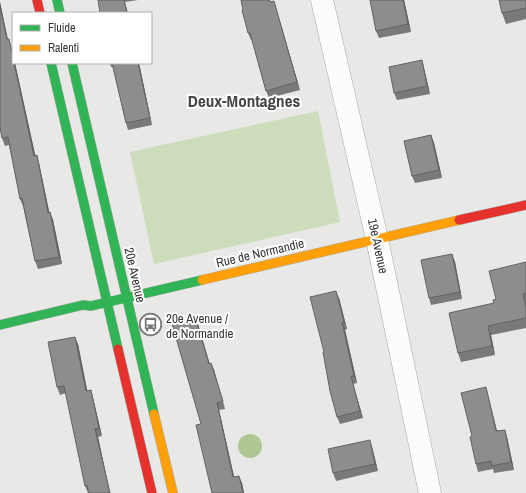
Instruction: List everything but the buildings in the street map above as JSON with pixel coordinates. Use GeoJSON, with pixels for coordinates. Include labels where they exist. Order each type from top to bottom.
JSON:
{"type":"FeatureCollection","features":[{"type":"Feature","properties":{"kind":"street"},"geometry":{"type":"LineString","coordinates":[[37,0],[40,12]]}},
{"type":"Feature","properties":{"kind":"street"},"geometry":{"type":"LineString","coordinates":[[57,0],[60,12]]}},
{"type":"Feature","properties":{"kind":"street","name":"19e Avenue"},"geometry":{"type":"LineString","coordinates":[[322,0],[377,239],[430,493]]}},
{"type":"Feature","properties":{"kind":"street"},"geometry":{"type":"LineString","coordinates":[[51,64],[152,493]]}},
{"type":"Feature","properties":{"kind":"street","name":"20e Avenue"},"geometry":{"type":"LineString","coordinates":[[72,64],[173,493]]}},
{"type":"Feature","properties":{"kind":"street","name":"Rue de Normandie"},"geometry":{"type":"LineString","coordinates":[[0,325],[83,305],[91,306],[526,205]]}},
{"type":"Feature","properties":{"kind":"shaded area"},"geometry":{"type":"Polygon","coordinates":[[[318,111],[340,222],[154,264],[130,152],[318,111]]]}},
{"type":"Feature","properties":{"kind":"shaded area"},"geometry":{"type":"Polygon","coordinates":[[[250,434],[259,437],[262,446],[259,455],[250,458],[241,455],[238,446],[241,437],[250,434]]]}},
{"type":"Feature","properties":{"kind":"traffic: fast"},"geometry":{"type":"LineString","coordinates":[[57,0],[60,12]]}},
{"type":"Feature","properties":{"kind":"traffic: fast"},"geometry":{"type":"LineString","coordinates":[[51,64],[118,349]]}},
{"type":"Feature","properties":{"kind":"traffic: fast"},"geometry":{"type":"LineString","coordinates":[[72,64],[154,414]]}},
{"type":"Feature","properties":{"kind":"traffic: fast"},"geometry":{"type":"LineString","coordinates":[[0,325],[83,305],[91,306],[202,280]]}},
{"type":"Feature","properties":{"kind":"traffic: slow"},"geometry":{"type":"LineString","coordinates":[[202,280],[459,220]]}},
{"type":"Feature","properties":{"kind":"traffic: slow"},"geometry":{"type":"LineString","coordinates":[[154,414],[173,493]]}},
{"type":"Feature","properties":{"kind":"traffic: jam"},"geometry":{"type":"LineString","coordinates":[[37,0],[40,12]]}},
{"type":"Feature","properties":{"kind":"traffic: jam"},"geometry":{"type":"LineString","coordinates":[[459,220],[526,205]]}},
{"type":"Feature","properties":{"kind":"traffic: jam"},"geometry":{"type":"LineString","coordinates":[[118,349],[152,493]]}},
{"type":"Feature","properties":{"kind":"place","name":"20e Avenue / de Normandie"},"geometry":{"type":"Point","coordinates":[150,325]}},
{"type":"Feature","properties":{"kind":"district","name":"Deux-Montagnes"},"geometry":{"type":"Point","coordinates":[244,100]}}]}
